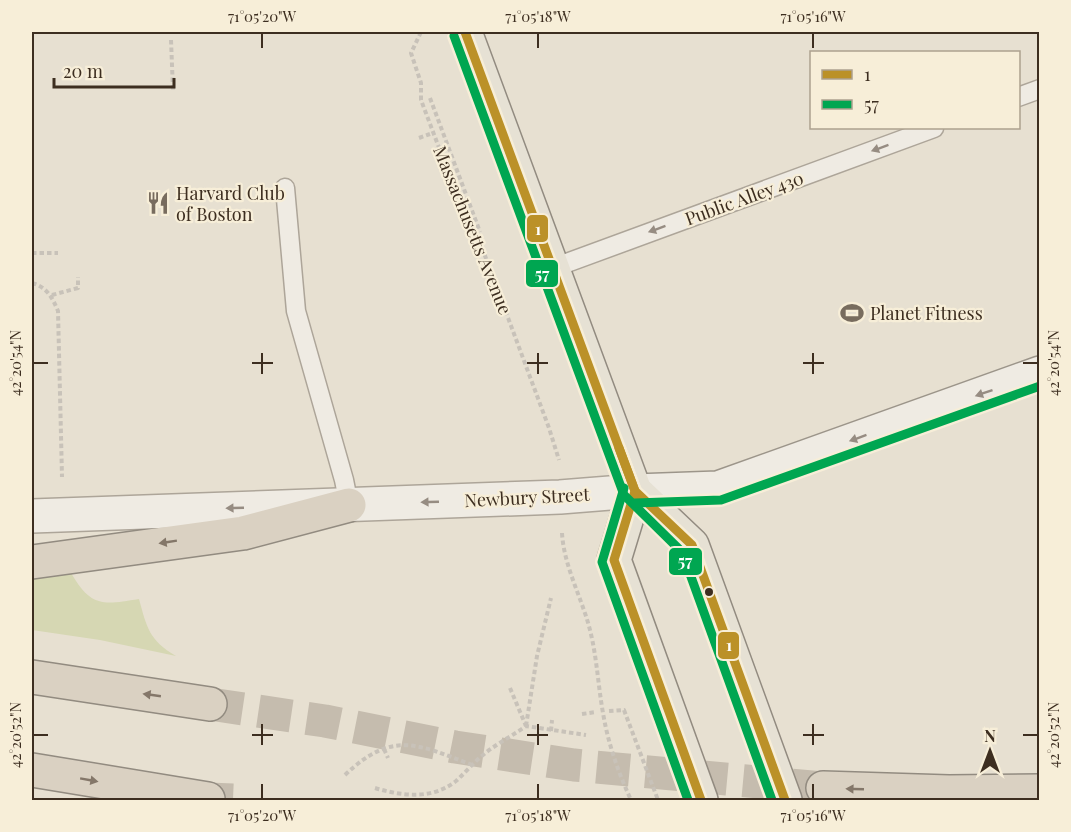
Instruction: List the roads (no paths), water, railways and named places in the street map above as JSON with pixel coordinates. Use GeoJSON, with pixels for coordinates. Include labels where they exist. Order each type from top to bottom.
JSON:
{"type":"FeatureCollection","features":[{"type":"Feature","properties":{"kind":"highway"},"geometry":{"type":"LineString","coordinates":[[32,562],[243,533],[349,505]]}},
{"type":"Feature","properties":{"kind":"highway"},"geometry":{"type":"LineString","coordinates":[[32,677],[210,704]]}},
{"type":"Feature","properties":{"kind":"highway"},"geometry":{"type":"LineString","coordinates":[[32,770],[208,799]]}},
{"type":"Feature","properties":{"kind":"highway"},"geometry":{"type":"LineString","coordinates":[[823,788],[950,792],[1040,791]]}},
{"type":"Feature","properties":{"kind":"main road"},"geometry":{"type":"LineString","coordinates":[[465,32],[635,491],[692,545],[785,801]]}},
{"type":"Feature","properties":{"kind":"main road"},"geometry":{"type":"LineString","coordinates":[[635,491],[614,560],[701,801]]}},
{"type":"Feature","properties":{"kind":"street","name":"Newbury Street"},"geometry":{"type":"LineString","coordinates":[[32,516],[560,497],[718,488],[1040,374]]}},
{"type":"Feature","properties":{"kind":"lane"},"geometry":{"type":"LineString","coordinates":[[1020,96],[1040,89]]}},
{"type":"Feature","properties":{"kind":"lane","name":"Public Alley 430"},"geometry":{"type":"LineString","coordinates":[[553,268],[931,129]]}},
{"type":"Feature","properties":{"kind":"lane"},"geometry":{"type":"LineString","coordinates":[[285,188],[296,311],[349,505]]}},
{"type":"Feature","properties":{"kind":"tunnel"},"geometry":{"type":"LineString","coordinates":[[210,704],[325,721],[455,747],[574,765],[823,788]]}},
{"type":"Feature","properties":{"kind":"tunnel"},"geometry":{"type":"LineString","coordinates":[[208,799],[233,800]]}},
{"type":"Feature","properties":{"kind":"place","name":"Harvard Club of Boston"},"geometry":{"type":"Point","coordinates":[158,203]}},
{"type":"Feature","properties":{"kind":"place","name":"Planet Fitness"},"geometry":{"type":"Point","coordinates":[852,313]}}]}
